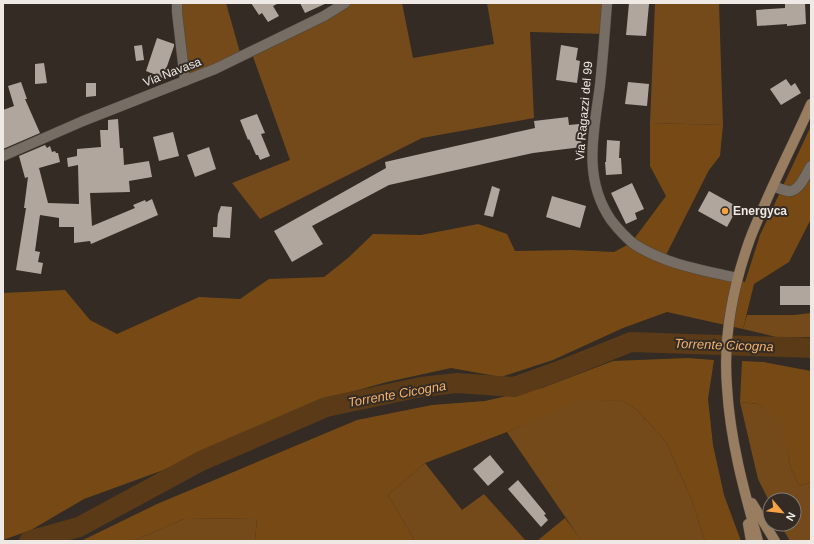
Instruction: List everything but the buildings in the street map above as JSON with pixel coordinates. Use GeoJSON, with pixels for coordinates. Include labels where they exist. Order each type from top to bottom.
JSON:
{"type":"FeatureCollection","features":[{"type":"Feature","properties":{"kind":"main road"},"geometry":{"type":"LineString","coordinates":[[758,541],[744,490],[732,431],[727,386],[727,355],[730,316],[737,278],[750,238],[811,104]]}},
{"type":"Feature","properties":{"kind":"main road"},"geometry":{"type":"LineString","coordinates":[[744,490],[750,541]]}},
{"type":"Feature","properties":{"kind":"main road"},"geometry":{"type":"LineString","coordinates":[[744,490],[775,541]]}},
{"type":"Feature","properties":{"kind":"street"},"geometry":{"type":"LineString","coordinates":[[177,3],[176,12],[185,81]]}},
{"type":"Feature","properties":{"kind":"street","name":"Via Navasa"},"geometry":{"type":"LineString","coordinates":[[3,156],[82,121],[241,58],[324,16],[345,3]]}},
{"type":"Feature","properties":{"kind":"street","name":"Via Ragazzi del 99"},"geometry":{"type":"LineString","coordinates":[[607,3],[592,153],[594,179],[607,214],[626,237],[644,250],[672,261],[737,278]]}},
{"type":"Feature","properties":{"kind":"street"},"geometry":{"type":"LineString","coordinates":[[773,186],[788,191],[794,190],[798,187],[811,166]]}},
{"type":"Feature","properties":{"kind":"shaded area"},"geometry":{"type":"Polygon","coordinates":[[[178,3],[226,3],[241,56],[183,79],[178,3]]]}},
{"type":"Feature","properties":{"kind":"shaded area"},"geometry":{"type":"Polygon","coordinates":[[[340,3],[402,3],[413,58],[494,44],[487,3],[608,3],[606,34],[530,32],[534,118],[422,138],[260,219],[232,183],[290,160],[251,51],[340,3]]]}},
{"type":"Feature","properties":{"kind":"shaded area"},"geometry":{"type":"Polygon","coordinates":[[[655,3],[719,3],[723,125],[650,123],[655,3]]]}},
{"type":"Feature","properties":{"kind":"shaded area"},"geometry":{"type":"Polygon","coordinates":[[[650,123],[723,125],[720,156],[709,170],[666,255],[745,282],[760,235],[811,126],[811,219],[789,262],[754,284],[743,329],[667,312],[623,328],[553,360],[501,377],[451,368],[387,382],[318,401],[169,468],[84,499],[31,530],[3,540],[3,293],[65,290],[90,320],[117,334],[199,297],[240,299],[269,279],[324,277],[348,258],[373,234],[421,235],[478,224],[507,234],[515,251],[571,250],[614,252],[631,243],[666,196],[650,166],[650,123]]]}},
{"type":"Feature","properties":{"kind":"shaded area"},"geometry":{"type":"Polygon","coordinates":[[[811,313],[811,337],[780,338],[743,329],[747,315],[794,315],[811,313]]]}},
{"type":"Feature","properties":{"kind":"shaded area"},"geometry":{"type":"Polygon","coordinates":[[[688,358],[714,360],[708,399],[713,445],[724,495],[741,541],[705,541],[691,498],[666,442],[638,411],[624,401],[581,400],[507,432],[425,463],[388,495],[415,541],[255,541],[257,518],[184,519],[133,541],[81,541],[157,504],[357,420],[432,405],[485,401],[542,388],[613,361],[688,358]]]}},
{"type":"Feature","properties":{"kind":"shaded area"},"geometry":{"type":"Polygon","coordinates":[[[742,361],[763,362],[811,371],[811,482],[799,486],[791,468],[781,421],[758,404],[740,402],[742,361]]]}},
{"type":"Feature","properties":{"kind":"shaded area"},"geometry":{"type":"Polygon","coordinates":[[[581,399],[624,401],[638,411],[666,442],[691,498],[705,541],[581,540],[507,432],[581,399]]]}},
{"type":"Feature","properties":{"kind":"shaded area"},"geometry":{"type":"Polygon","coordinates":[[[740,402],[758,404],[782,421],[791,468],[799,486],[811,482],[811,541],[790,541],[785,532],[802,532],[802,492],[764,492],[758,479],[740,402]]]}},
{"type":"Feature","properties":{"kind":"shaded area"},"geometry":{"type":"Polygon","coordinates":[[[425,463],[462,510],[484,494],[526,541],[415,541],[388,495],[425,463]]]}},
{"type":"Feature","properties":{"kind":"shaded area"},"geometry":{"type":"Polygon","coordinates":[[[257,518],[255,541],[133,541],[184,519],[257,518]]]}},
{"type":"Feature","properties":{"kind":"shaded area"},"geometry":{"type":"Polygon","coordinates":[[[565,518],[582,541],[537,541],[565,518]]]}},
{"type":"Feature","properties":{"kind":"waterway","name":"Torrente Cicogna"},"geometry":{"type":"LineString","coordinates":[[29,541],[79,527],[201,461],[326,407],[421,387],[457,383],[514,387],[631,342],[811,348]]}},
{"type":"Feature","properties":{"kind":"place","name":"Energyca"},"geometry":{"type":"Point","coordinates":[725,211]}}]}
